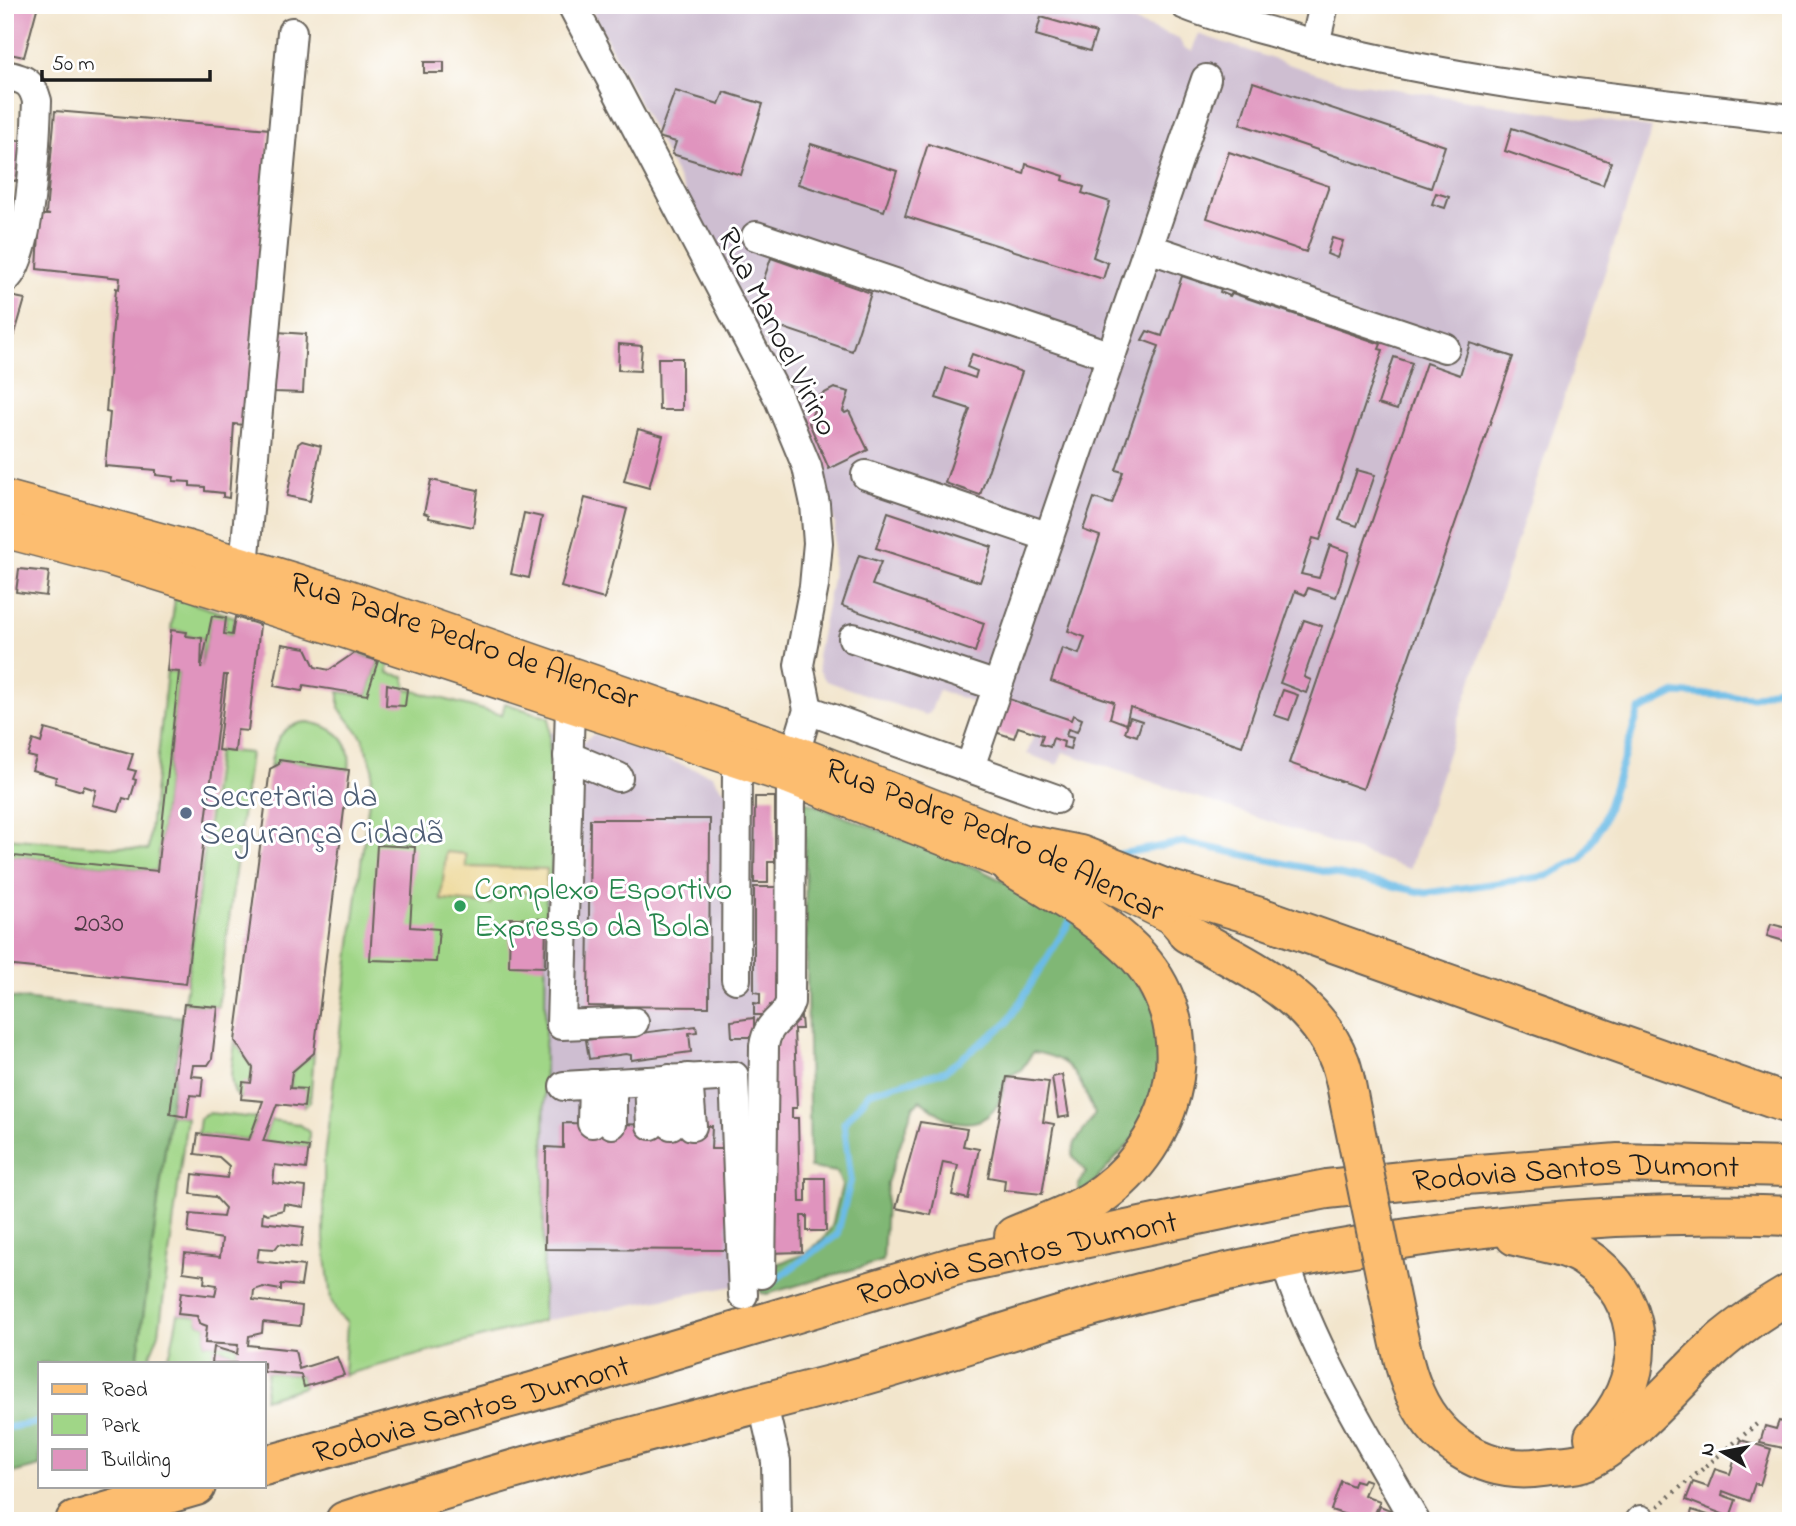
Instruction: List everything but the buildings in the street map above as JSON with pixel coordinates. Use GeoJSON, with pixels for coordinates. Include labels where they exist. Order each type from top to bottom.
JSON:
{"type":"FeatureCollection","features":[{"type":"Feature","properties":{"kind":"highway"},"geometry":{"type":"LineString","coordinates":[[1020,855],[1080,855],[1164,888],[1260,917],[1791,1105]]}},
{"type":"Feature","properties":{"kind":"highway"},"geometry":{"type":"LineString","coordinates":[[958,1265],[1087,1203],[1120,1181],[1156,1136],[1166,1115],[1177,1066],[1172,1016],[1160,987],[1144,964],[1020,855]]}},
{"type":"Feature","properties":{"kind":"highway"},"geometry":{"type":"LineString","coordinates":[[1187,933],[1270,981],[1302,1004],[1336,1054],[1352,1114],[1395,1322],[1411,1384],[1422,1408],[1451,1444],[1497,1467],[1527,1469],[1585,1462],[1620,1437],[1729,1335],[1791,1293]]}},
{"type":"Feature","properties":{"kind":"highway","name":"Rodovia Santos Dumont"},"geometry":{"type":"LineString","coordinates":[[266,1465],[532,1392],[958,1265],[1327,1189],[1618,1163],[1791,1167]]}},
{"type":"Feature","properties":{"kind":"highway","name":"Rodovia Santos Dumont"},"geometry":{"type":"LineString","coordinates":[[345,1521],[478,1478],[834,1384],[1154,1289],[1284,1259],[1485,1229],[1606,1218],[1736,1214],[1791,1216]]}},
{"type":"Feature","properties":{"kind":"highway"},"geometry":{"type":"LineString","coordinates":[[1485,1229],[1582,1255],[1611,1280],[1628,1313],[1637,1344],[1634,1371],[1626,1395],[1608,1423],[1560,1465]]}},
{"type":"Feature","properties":{"kind":"highway"},"geometry":{"type":"LineString","coordinates":[[75,1521],[189,1488]]}},
{"type":"Feature","properties":{"kind":"main road","name":"Rua Padre Pedro de Alencar"},"geometry":{"type":"LineString","coordinates":[[6,509],[111,558],[251,579],[570,705],[737,760],[793,765]]}},
{"type":"Feature","properties":{"kind":"main road","name":"Rua Padre Pedro de Alencar"},"geometry":{"type":"LineString","coordinates":[[339,612],[793,765],[1172,916],[1187,933]]}},
{"type":"Feature","properties":{"kind":"street","name":"Rua Manoel Virino"},"geometry":{"type":"LineString","coordinates":[[572,5],[778,397],[807,467],[815,504],[818,543],[814,586],[799,665],[808,710],[793,765],[790,1002],[784,1014],[766,1031],[752,1284],[734,1076],[669,1079]]}},
{"type":"Feature","properties":{"kind":"street"},"geometry":{"type":"LineString","coordinates":[[1185,5],[1315,44],[1513,85],[1791,119]]}},
{"type":"Feature","properties":{"kind":"street"},"geometry":{"type":"LineString","coordinates":[[1315,44],[1324,5]]}},
{"type":"Feature","properties":{"kind":"street"},"geometry":{"type":"LineString","coordinates":[[251,579],[292,32]]}},
{"type":"Feature","properties":{"kind":"street"},"geometry":{"type":"LineString","coordinates":[[5,75],[26,80],[34,88],[37,101],[24,240],[17,268],[5,279]]}},
{"type":"Feature","properties":{"kind":"street"},"geometry":{"type":"LineString","coordinates":[[970,767],[1206,79]]}},
{"type":"Feature","properties":{"kind":"street"},"geometry":{"type":"LineString","coordinates":[[756,236],[1111,356]]}},
{"type":"Feature","properties":{"kind":"street"},"geometry":{"type":"LineString","coordinates":[[1148,248],[1445,348]]}},
{"type":"Feature","properties":{"kind":"street"},"geometry":{"type":"LineString","coordinates":[[866,475],[1049,537]]}},
{"type":"Feature","properties":{"kind":"street"},"geometry":{"type":"LineString","coordinates":[[853,638],[998,686]]}},
{"type":"Feature","properties":{"kind":"street"},"geometry":{"type":"LineString","coordinates":[[570,705],[561,1025],[634,1022]]}},
{"type":"Feature","properties":{"kind":"street"},"geometry":{"type":"LineString","coordinates":[[808,710],[1056,799]]}},
{"type":"Feature","properties":{"kind":"street"},"geometry":{"type":"LineString","coordinates":[[568,756],[618,777]]}},
{"type":"Feature","properties":{"kind":"street"},"geometry":{"type":"LineString","coordinates":[[736,979],[737,760]]}},
{"type":"Feature","properties":{"kind":"street"},"geometry":{"type":"LineString","coordinates":[[585,1084],[669,1079]]}},
{"type":"Feature","properties":{"kind":"street"},"geometry":{"type":"LineString","coordinates":[[669,1079],[671,1125],[669,1079]]}},
{"type":"Feature","properties":{"kind":"street"},"geometry":{"type":"LineString","coordinates":[[585,1084],[592,1123],[585,1084]]}},
{"type":"Feature","properties":{"kind":"street"},"geometry":{"type":"LineString","coordinates":[[1284,1259],[1294,1289],[1322,1351],[1415,1521]]}},
{"type":"Feature","properties":{"kind":"street"},"geometry":{"type":"LineString","coordinates":[[762,1401],[776,1461],[777,1521]]}},
{"type":"Feature","properties":{"kind":"path"},"geometry":{"type":"LineString","coordinates":[[1641,1520],[1758,1423]]}},
{"type":"Feature","properties":{"kind":"shaded area"},"geometry":{"type":"Polygon","coordinates":[[[589,5],[1090,5],[1179,39],[1184,48],[1192,51],[1198,34],[1336,80],[1652,128],[1410,869],[1063,752],[1058,765],[1027,754],[1035,732],[1019,727],[1016,736],[993,729],[998,711],[939,690],[930,713],[925,715],[826,681],[819,670],[817,656],[832,579],[835,525],[819,453],[589,5]]]}},
{"type":"Feature","properties":{"kind":"shaded area"},"geometry":{"type":"Polygon","coordinates":[[[549,731],[582,742],[594,734],[712,775],[721,788],[755,799],[756,1282],[543,1321],[543,1045],[547,878],[552,877],[549,731]]]}},
{"type":"Feature","properties":{"kind":"green space"},"geometry":{"type":"Polygon","coordinates":[[[175,598],[235,617],[232,635],[224,634],[226,618],[212,617],[201,669],[202,638],[171,630],[175,598]]]}},
{"type":"Feature","properties":{"kind":"green space"},"geometry":{"type":"Polygon","coordinates":[[[354,653],[389,662],[388,673],[404,676],[407,689],[502,715],[505,703],[549,718],[552,878],[547,878],[546,893],[543,1321],[344,1375],[347,1322],[337,1314],[331,1300],[324,1239],[324,1158],[373,768],[362,737],[339,708],[339,692],[367,695],[378,662],[354,653]]]}},
{"type":"Feature","properties":{"kind":"green space"},"geometry":{"type":"Polygon","coordinates":[[[167,671],[179,672],[157,871],[5,855],[5,838],[148,850],[167,671]]]}},
{"type":"Feature","properties":{"kind":"green space"},"geometry":{"type":"Polygon","coordinates":[[[308,722],[327,728],[340,737],[348,751],[349,770],[280,760],[270,769],[273,751],[284,731],[308,722]]]}},
{"type":"Feature","properties":{"kind":"green space"},"geometry":{"type":"Polygon","coordinates":[[[218,750],[250,753],[218,1007],[184,1004],[218,750]]]}},
{"type":"Feature","properties":{"kind":"green space"},"geometry":{"type":"Polygon","coordinates":[[[804,801],[981,870],[1083,922],[1165,1016],[1151,1119],[1081,1197],[1078,1186],[1086,1172],[1072,1155],[1075,1143],[1095,1114],[1080,1081],[1067,1065],[1048,1055],[1033,1052],[1021,1070],[1007,1077],[1002,1096],[993,1112],[978,1121],[953,1121],[920,1100],[913,1107],[887,1183],[883,1261],[767,1294],[761,1293],[759,1280],[770,1266],[805,1254],[824,1238],[832,1226],[842,1185],[837,1172],[810,1168],[804,801]]]}},
{"type":"Feature","properties":{"kind":"green space"},"geometry":{"type":"Polygon","coordinates":[[[5,997],[182,1017],[137,1362],[38,1362],[38,1467],[5,1475],[5,997]]]}},
{"type":"Feature","properties":{"kind":"green space"},"geometry":{"type":"Polygon","coordinates":[[[235,1041],[253,1068],[251,1083],[241,1099],[231,1080],[235,1041]]]}},
{"type":"Feature","properties":{"kind":"green space"},"geometry":{"type":"Polygon","coordinates":[[[314,1053],[310,1102],[304,1107],[305,1089],[290,1088],[292,1072],[314,1053]]]}},
{"type":"Feature","properties":{"kind":"green space"},"geometry":{"type":"Polygon","coordinates":[[[170,1114],[187,1117],[159,1333],[147,1362],[137,1362],[170,1114]]]}},
{"type":"Feature","properties":{"kind":"green space"},"geometry":{"type":"Polygon","coordinates":[[[205,1114],[257,1118],[249,1140],[198,1134],[200,1119],[205,1114]]]}},
{"type":"Feature","properties":{"kind":"green space"},"geometry":{"type":"Polygon","coordinates":[[[271,1120],[298,1124],[309,1132],[309,1147],[263,1141],[271,1120]]]}},
{"type":"Feature","properties":{"kind":"green space"},"geometry":{"type":"Polygon","coordinates":[[[178,1314],[197,1316],[199,1323],[207,1326],[205,1343],[238,1345],[237,1354],[215,1347],[212,1362],[165,1362],[171,1350],[178,1314]]]}},
{"type":"Feature","properties":{"kind":"green space"},"geometry":{"type":"Polygon","coordinates":[[[267,1372],[301,1375],[304,1387],[266,1398],[267,1372]]]}},
{"type":"Feature","properties":{"kind":"sand"},"geometry":{"type":"Polygon","coordinates":[[[446,852],[466,854],[466,867],[547,869],[546,893],[492,891],[491,904],[441,900],[446,852]]]}},
{"type":"Feature","properties":{"kind":"waterway"},"geometry":{"type":"LineString","coordinates":[[1120,854],[1183,842],[1426,893],[1547,876],[1582,858],[1602,825],[1639,711],[1676,693],[1754,697],[1791,683]]}},
{"type":"Feature","properties":{"kind":"waterway"},"geometry":{"type":"LineString","coordinates":[[764,1284],[772,1282],[837,1235],[851,1179],[844,1123],[870,1092],[945,1071],[1007,1023],[1072,918]]}},
{"type":"Feature","properties":{"kind":"waterway"},"geometry":{"type":"LineString","coordinates":[[5,1428],[38,1422]]}},
{"type":"Feature","properties":{"kind":"place","name":"Secretaria da Segurança Cidadã"},"geometry":{"type":"Point","coordinates":[186,813]}},
{"type":"Feature","properties":{"kind":"place","name":"Complexo Esportivo Expresso da Bola"},"geometry":{"type":"Point","coordinates":[460,906]}}]}
